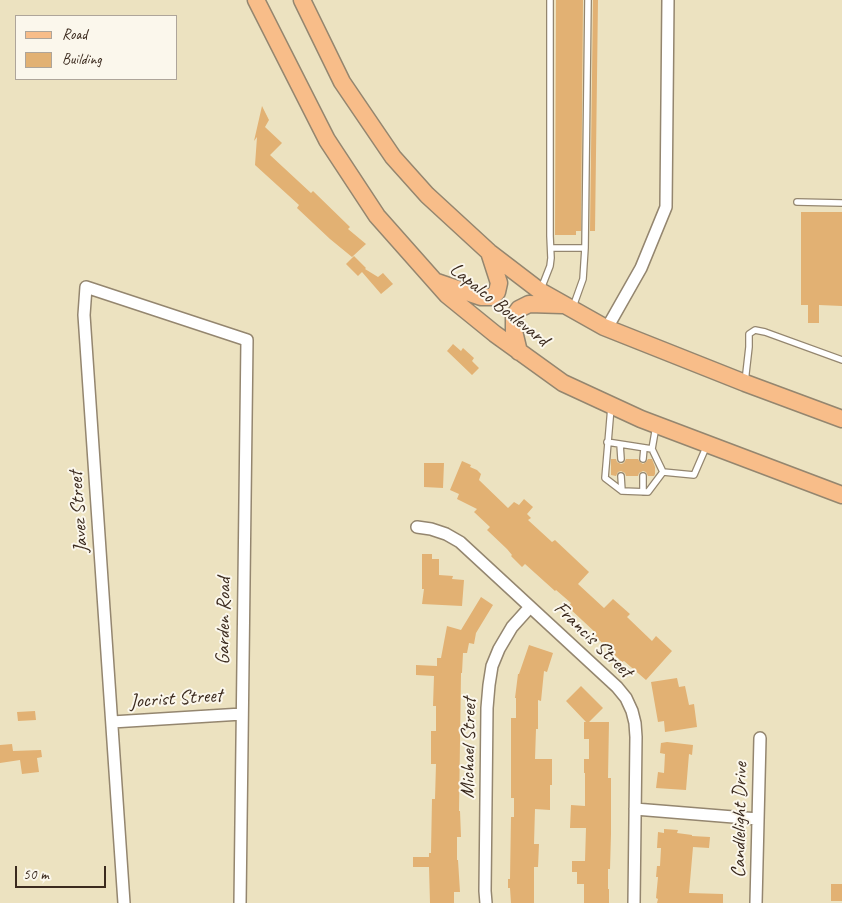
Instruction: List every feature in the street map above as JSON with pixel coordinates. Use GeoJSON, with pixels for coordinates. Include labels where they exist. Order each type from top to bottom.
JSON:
{"type":"FeatureCollection","features":[{"type":"Feature","properties":{"kind":"main road","name":"Lapalco Boulevard"},"geometry":{"type":"LineString","coordinates":[[256,0],[327,140],[377,216],[447,295],[495,334],[564,383],[657,425],[842,495]]}},
{"type":"Feature","properties":{"kind":"main road","name":"Lapalco Boulevard"},"geometry":{"type":"LineString","coordinates":[[302,0],[342,82],[393,157],[427,195],[489,252],[540,290],[607,328],[842,419]]}},
{"type":"Feature","properties":{"kind":"main road"},"geometry":{"type":"LineString","coordinates":[[434,281],[481,297],[492,297],[497,292],[499,283],[489,252]]}},
{"type":"Feature","properties":{"kind":"main road"},"geometry":{"type":"LineString","coordinates":[[519,352],[514,331],[514,316],[519,309],[529,304],[568,307]]}},
{"type":"Feature","properties":{"kind":"street"},"geometry":{"type":"LineString","coordinates":[[607,328],[641,268],[666,207],[668,0]]}},
{"type":"Feature","properties":{"kind":"street","name":"Javez Street"},"geometry":{"type":"LineString","coordinates":[[124,903],[84,315],[86,287],[247,340]]}},
{"type":"Feature","properties":{"kind":"street","name":"Garden Road"},"geometry":{"type":"LineString","coordinates":[[240,903],[247,340]]}},
{"type":"Feature","properties":{"kind":"street","name":"Francis Street"},"geometry":{"type":"LineString","coordinates":[[417,527],[446,534],[460,542],[617,687],[626,698],[635,723],[634,903]]}},
{"type":"Feature","properties":{"kind":"street","name":"Michael Street"},"geometry":{"type":"LineString","coordinates":[[486,903],[487,708],[489,685],[492,666],[499,649],[512,627],[530,607]]}},
{"type":"Feature","properties":{"kind":"street","name":"Jocrist Street"},"geometry":{"type":"LineString","coordinates":[[112,722],[242,714]]}},
{"type":"Feature","properties":{"kind":"street","name":"Candlelight Drive"},"geometry":{"type":"LineString","coordinates":[[756,903],[760,738]]}},
{"type":"Feature","properties":{"kind":"street"},"geometry":{"type":"LineString","coordinates":[[635,809],[758,819]]}},
{"type":"Feature","properties":{"kind":"lane"},"geometry":{"type":"LineString","coordinates":[[540,290],[550,266],[551,248],[550,0]]}},
{"type":"Feature","properties":{"kind":"lane"},"geometry":{"type":"LineString","coordinates":[[568,307],[583,279],[588,0]]}},
{"type":"Feature","properties":{"kind":"lane"},"geometry":{"type":"LineString","coordinates":[[797,202],[842,202]]}},
{"type":"Feature","properties":{"kind":"lane"},"geometry":{"type":"LineString","coordinates":[[551,248],[585,248]]}},
{"type":"Feature","properties":{"kind":"lane"},"geometry":{"type":"LineString","coordinates":[[745,383],[749,334],[755,330],[842,360]]}},
{"type":"Feature","properties":{"kind":"lane"},"geometry":{"type":"LineString","coordinates":[[611,405],[605,478],[622,492],[648,492],[663,472]]}},
{"type":"Feature","properties":{"kind":"lane"},"geometry":{"type":"LineString","coordinates":[[657,425],[652,449],[663,472]]}},
{"type":"Feature","properties":{"kind":"lane"},"geometry":{"type":"LineString","coordinates":[[607,442],[652,449]]}},
{"type":"Feature","properties":{"kind":"lane"},"geometry":{"type":"LineString","coordinates":[[620,444],[621,459]]}},
{"type":"Feature","properties":{"kind":"lane"},"geometry":{"type":"LineString","coordinates":[[663,472],[694,475],[708,445]]}},
{"type":"Feature","properties":{"kind":"lane"},"geometry":{"type":"LineString","coordinates":[[643,459],[644,448]]}},
{"type":"Feature","properties":{"kind":"lane"},"geometry":{"type":"LineString","coordinates":[[621,476],[622,492]]}},
{"type":"Feature","properties":{"kind":"lane"},"geometry":{"type":"LineString","coordinates":[[643,476],[643,492]]}},
{"type":"Feature","properties":{"kind":"building"},"geometry":{"type":"Polygon","coordinates":[[[556,0],[583,0],[581,231],[576,231],[576,235],[555,235],[556,0]]]}},
{"type":"Feature","properties":{"kind":"building"},"geometry":{"type":"Polygon","coordinates":[[[593,0],[598,0],[595,231],[590,231],[593,0]]]}},
{"type":"Feature","properties":{"kind":"building"},"geometry":{"type":"Polygon","coordinates":[[[262,106],[269,120],[265,127],[282,143],[270,155],[311,193],[313,191],[350,227],[348,229],[366,244],[352,257],[297,208],[299,205],[255,165],[257,137],[254,141],[262,106]]]}},
{"type":"Feature","properties":{"kind":"building"},"geometry":{"type":"Polygon","coordinates":[[[801,212],[842,212],[842,306],[819,305],[819,323],[808,323],[808,305],[801,305],[801,212]]]}},
{"type":"Feature","properties":{"kind":"building"},"geometry":{"type":"Polygon","coordinates":[[[354,256],[365,269],[378,277],[383,273],[393,284],[381,294],[362,272],[358,276],[346,264],[354,256]]]}},
{"type":"Feature","properties":{"kind":"building"},"geometry":{"type":"Polygon","coordinates":[[[453,344],[461,351],[463,348],[474,358],[472,361],[479,368],[472,375],[447,351],[453,344]]]}},
{"type":"Feature","properties":{"kind":"building"},"geometry":{"type":"Polygon","coordinates":[[[611,459],[616,459],[621,464],[626,459],[638,459],[643,464],[648,459],[652,459],[655,474],[654,476],[648,476],[643,471],[638,476],[626,476],[621,471],[616,476],[611,475],[611,459]]]}},
{"type":"Feature","properties":{"kind":"building"},"geometry":{"type":"Polygon","coordinates":[[[462,461],[471,465],[470,467],[481,474],[479,480],[508,508],[514,502],[519,505],[524,499],[533,507],[527,514],[531,518],[528,520],[552,542],[555,540],[589,572],[578,584],[604,608],[613,599],[630,614],[627,617],[652,641],[656,636],[672,651],[646,680],[624,661],[622,662],[595,636],[597,634],[568,607],[571,603],[525,564],[522,567],[511,556],[507,549],[487,530],[490,527],[474,512],[477,509],[457,499],[459,494],[450,490],[462,461]]]}},
{"type":"Feature","properties":{"kind":"building"},"geometry":{"type":"Polygon","coordinates":[[[424,463],[444,463],[443,488],[424,487],[424,463]]]}},
{"type":"Feature","properties":{"kind":"building"},"geometry":{"type":"Polygon","coordinates":[[[422,554],[432,554],[432,559],[439,559],[439,575],[453,576],[452,579],[464,580],[462,606],[422,604],[424,589],[422,589],[422,554]]]}},
{"type":"Feature","properties":{"kind":"building"},"geometry":{"type":"Polygon","coordinates":[[[481,597],[493,605],[476,633],[474,644],[469,643],[467,653],[463,653],[461,673],[459,811],[461,837],[457,837],[460,892],[454,892],[454,903],[430,903],[429,867],[413,867],[413,857],[429,857],[429,853],[431,853],[432,799],[435,799],[436,764],[431,764],[431,731],[436,731],[436,706],[433,706],[434,676],[416,675],[416,665],[437,666],[437,658],[441,658],[447,626],[461,630],[481,597]]]}},
{"type":"Feature","properties":{"kind":"building"},"geometry":{"type":"Polygon","coordinates":[[[529,645],[553,653],[547,672],[544,671],[541,701],[538,700],[535,759],[552,759],[552,785],[550,785],[550,810],[535,809],[534,844],[539,844],[538,867],[534,867],[534,903],[511,903],[508,879],[510,879],[511,817],[514,817],[514,798],[511,798],[511,718],[516,718],[515,698],[518,674],[529,645]]]}},
{"type":"Feature","properties":{"kind":"building"},"geometry":{"type":"Polygon","coordinates":[[[677,678],[679,687],[685,686],[689,705],[694,704],[697,727],[665,732],[664,721],[658,722],[651,682],[677,678]]]}},
{"type":"Feature","properties":{"kind":"building"},"geometry":{"type":"Polygon","coordinates":[[[581,686],[603,708],[589,722],[609,722],[608,778],[611,778],[611,834],[610,869],[608,869],[609,903],[584,903],[584,884],[577,884],[577,872],[572,872],[572,861],[585,861],[586,828],[570,828],[571,805],[585,806],[584,759],[589,759],[589,739],[584,739],[584,722],[586,722],[566,701],[581,686]]]}},
{"type":"Feature","properties":{"kind":"building"},"geometry":{"type":"Polygon","coordinates":[[[35,711],[36,720],[18,721],[17,712],[35,711]]]}},
{"type":"Feature","properties":{"kind":"building"},"geometry":{"type":"Polygon","coordinates":[[[661,743],[693,745],[692,755],[689,754],[686,790],[656,788],[658,772],[664,773],[665,754],[660,753],[661,743]]]}},
{"type":"Feature","properties":{"kind":"building"},"geometry":{"type":"Polygon","coordinates":[[[12,744],[13,751],[41,750],[42,757],[37,758],[39,772],[22,774],[20,760],[0,763],[0,745],[12,744]]]}},
{"type":"Feature","properties":{"kind":"building"},"geometry":{"type":"Polygon","coordinates":[[[664,829],[678,830],[677,833],[692,836],[710,837],[709,848],[693,847],[689,893],[723,894],[723,903],[657,903],[658,877],[656,877],[657,866],[660,866],[661,848],[657,848],[658,832],[664,833],[664,829]]]}},
{"type":"Feature","properties":{"kind":"building"},"geometry":{"type":"Polygon","coordinates":[[[831,884],[842,884],[842,901],[831,901],[831,884]]]}}]}
